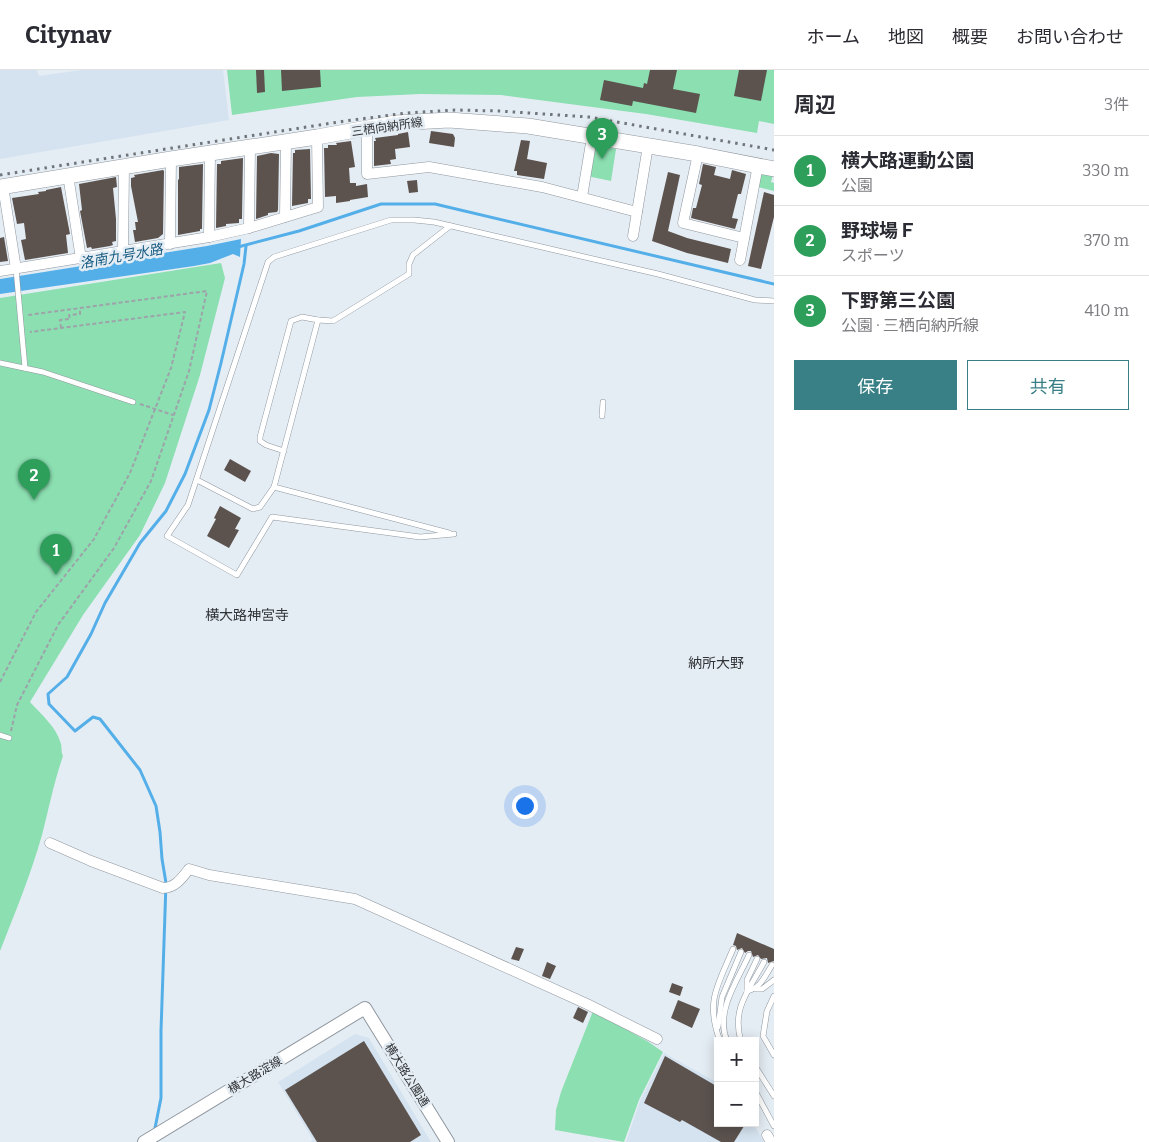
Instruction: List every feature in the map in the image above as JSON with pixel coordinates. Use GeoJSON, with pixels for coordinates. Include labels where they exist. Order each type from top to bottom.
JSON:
{"type":"FeatureCollection","features":[{"type":"Feature","properties":{"kind":"main road","name":"三栖向納所線"},"geometry":{"type":"LineString","coordinates":[[1,186],[286,142],[395,123],[449,120],[528,126],[774,168]]}},
{"type":"Feature","properties":{"kind":"street"},"geometry":{"type":"LineString","coordinates":[[367,129],[367,174],[429,167],[542,186],[637,212]]}},
{"type":"Feature","properties":{"kind":"street"},"geometry":{"type":"LineString","coordinates":[[0,271],[17,272],[123,251],[209,238],[318,207],[317,137]]}},
{"type":"Feature","properties":{"kind":"street"},"geometry":{"type":"LineString","coordinates":[[582,197],[592,137]]}},
{"type":"Feature","properties":{"kind":"street"},"geometry":{"type":"LineString","coordinates":[[285,217],[286,142]]}},
{"type":"Feature","properties":{"kind":"street"},"geometry":{"type":"LineString","coordinates":[[633,236],[648,146]]}},
{"type":"Feature","properties":{"kind":"street"},"geometry":{"type":"LineString","coordinates":[[249,228],[250,147]]}},
{"type":"Feature","properties":{"kind":"street"},"geometry":{"type":"LineString","coordinates":[[209,238],[210,153]]}},
{"type":"Feature","properties":{"kind":"street"},"geometry":{"type":"LineString","coordinates":[[698,154],[683,223],[744,238]]}},
{"type":"Feature","properties":{"kind":"street"},"geometry":{"type":"LineString","coordinates":[[170,244],[171,159]]}},
{"type":"Feature","properties":{"kind":"street"},"geometry":{"type":"LineString","coordinates":[[740,260],[758,165]]}},
{"type":"Feature","properties":{"kind":"street"},"geometry":{"type":"LineString","coordinates":[[123,251],[124,167]]}},
{"type":"Feature","properties":{"kind":"street"},"geometry":{"type":"LineString","coordinates":[[68,175],[81,259]]}},
{"type":"Feature","properties":{"kind":"street"},"geometry":{"type":"LineString","coordinates":[[1,186],[17,272]]}},
{"type":"Feature","properties":{"kind":"street"},"geometry":{"type":"LineString","coordinates":[[50,843],[91,861],[166,888],[176,884],[189,869],[218,876],[355,899],[587,1004],[657,1040]]}},
{"type":"Feature","properties":{"kind":"street","name":"横大路淀線"},"geometry":{"type":"LineString","coordinates":[[144,1142],[365,1008]]}},
{"type":"Feature","properties":{"kind":"street","name":"横大路公園通"},"geometry":{"type":"LineString","coordinates":[[365,1008],[448,1142]]}},
{"type":"Feature","properties":{"kind":"lane"},"geometry":{"type":"LineString","coordinates":[[274,487],[454,534],[420,536],[272,517],[237,575],[167,536],[188,505],[268,262],[274,257],[390,220],[414,220],[450,226],[658,274],[755,300],[774,301]]}},
{"type":"Feature","properties":{"kind":"lane"},"geometry":{"type":"LineString","coordinates":[[284,451],[266,445],[260,441],[260,437],[291,321],[302,318],[333,320],[409,274],[410,264],[414,255],[450,226]]}},
{"type":"Feature","properties":{"kind":"lane"},"geometry":{"type":"LineString","coordinates":[[17,272],[26,368]]}},
{"type":"Feature","properties":{"kind":"lane"},"geometry":{"type":"LineString","coordinates":[[197,480],[253,509],[260,507],[274,487],[318,320]]}},
{"type":"Feature","properties":{"kind":"lane"},"geometry":{"type":"LineString","coordinates":[[0,364],[43,372],[133,402]]}},
{"type":"Feature","properties":{"kind":"lane"},"geometry":{"type":"LineString","coordinates":[[602,416],[603,402]]}},
{"type":"Feature","properties":{"kind":"lane"},"geometry":{"type":"LineString","coordinates":[[0,735],[9,738]]}},
{"type":"Feature","properties":{"kind":"lane"},"geometry":{"type":"LineString","coordinates":[[718,1037],[713,1014],[713,999],[733,949]]}},
{"type":"Feature","properties":{"kind":"lane"},"geometry":{"type":"LineString","coordinates":[[717,1033],[722,997],[741,952]]}},
{"type":"Feature","properties":{"kind":"lane"},"geometry":{"type":"LineString","coordinates":[[725,1037],[723,1019],[725,1006],[749,955]]}},
{"type":"Feature","properties":{"kind":"lane"},"geometry":{"type":"LineString","coordinates":[[747,991],[747,980],[757,958]]}},
{"type":"Feature","properties":{"kind":"lane"},"geometry":{"type":"LineString","coordinates":[[740,1037],[738,1013],[747,991],[764,962]]}},
{"type":"Feature","properties":{"kind":"lane"},"geometry":{"type":"LineString","coordinates":[[755,989],[760,985],[772,965]]}},
{"type":"Feature","properties":{"kind":"lane"},"geometry":{"type":"LineString","coordinates":[[747,991],[762,989],[774,980]]}},
{"type":"Feature","properties":{"kind":"lane"},"geometry":{"type":"LineString","coordinates":[[774,996],[767,1011],[763,1036],[774,1055]]}},
{"type":"Feature","properties":{"kind":"lane"},"geometry":{"type":"LineString","coordinates":[[759,1072],[774,1096]]}},
{"type":"Feature","properties":{"kind":"lane"},"geometry":{"type":"LineString","coordinates":[[759,1098],[774,1126]]}},
{"type":"Feature","properties":{"kind":"path"},"geometry":{"type":"LineString","coordinates":[[9,738],[17,705],[58,625],[114,548],[150,481],[188,371],[207,291],[21,316]]}},
{"type":"Feature","properties":{"kind":"path"},"geometry":{"type":"LineString","coordinates":[[61,328],[60,320],[70,319],[69,315],[80,314],[80,308]]}},
{"type":"Feature","properties":{"kind":"path"},"geometry":{"type":"LineString","coordinates":[[0,682],[36,612],[94,539],[130,473],[170,368],[185,312],[22,333]]}},
{"type":"Feature","properties":{"kind":"path"},"geometry":{"type":"LineString","coordinates":[[133,402],[174,415]]}},
{"type":"Feature","properties":{"kind":"shaded area"},"geometry":{"type":"Polygon","coordinates":[[[0,70],[37,70],[39,76],[82,70],[223,70],[229,120],[0,159],[0,70]]]}},
{"type":"Feature","properties":{"kind":"shaded area"},"geometry":{"type":"Polygon","coordinates":[[[355,1034],[369,1038],[431,1142],[310,1142],[313,1140],[278,1082],[355,1034]]]}},
{"type":"Feature","properties":{"kind":"shaded area"},"geometry":{"type":"Polygon","coordinates":[[[664,1053],[714,1081],[714,1127],[755,1127],[764,1142],[626,1142],[640,1101],[664,1053]]]}},
{"type":"Feature","properties":{"kind":"green space"},"geometry":{"type":"Polygon","coordinates":[[[227,70],[774,70],[774,124],[759,121],[757,133],[646,114],[501,95],[420,94],[357,97],[232,115],[227,70]]]}},
{"type":"Feature","properties":{"kind":"green space"},"geometry":{"type":"Polygon","coordinates":[[[592,144],[616,149],[611,181],[587,176],[592,144]]]}},
{"type":"Feature","properties":{"kind":"green space"},"geometry":{"type":"Polygon","coordinates":[[[758,172],[773,175],[771,182],[774,183],[774,191],[754,186],[758,172]]]}},
{"type":"Feature","properties":{"kind":"green space"},"geometry":{"type":"Polygon","coordinates":[[[221,263],[225,278],[200,375],[165,483],[140,535],[83,615],[30,702],[49,722],[56,733],[61,744],[63,756],[38,850],[0,951],[0,298],[221,263]]]}},
{"type":"Feature","properties":{"kind":"green space"},"geometry":{"type":"Polygon","coordinates":[[[593,1011],[663,1052],[639,1100],[624,1142],[555,1130],[556,1110],[561,1092],[593,1011]]]}},
{"type":"Feature","properties":{"kind":"water"},"geometry":{"type":"Polygon","coordinates":[[[241,239],[240,257],[233,254],[210,263],[194,266],[0,294],[0,279],[241,239]]]}},
{"type":"Feature","properties":{"kind":"building"},"geometry":{"type":"Polygon","coordinates":[[[256,70],[264,70],[265,92],[257,93],[256,70]]]}},
{"type":"Feature","properties":{"kind":"building"},"geometry":{"type":"Polygon","coordinates":[[[281,70],[320,70],[321,87],[282,91],[281,70]]]}},
{"type":"Feature","properties":{"kind":"building"},"geometry":{"type":"Polygon","coordinates":[[[650,70],[677,70],[673,89],[700,94],[696,113],[633,101],[632,106],[600,100],[604,80],[643,88],[644,83],[647,84],[650,70]]]}},
{"type":"Feature","properties":{"kind":"building"},"geometry":{"type":"Polygon","coordinates":[[[739,70],[767,70],[761,101],[734,96],[739,70]]]}},
{"type":"Feature","properties":{"kind":"building"},"geometry":{"type":"Polygon","coordinates":[[[431,131],[453,134],[455,138],[454,147],[429,143],[431,131]]]}},
{"type":"Feature","properties":{"kind":"building"},"geometry":{"type":"Polygon","coordinates":[[[408,132],[410,147],[395,149],[396,159],[390,160],[391,164],[374,166],[375,138],[408,132]]]}},
{"type":"Feature","properties":{"kind":"building"},"geometry":{"type":"Polygon","coordinates":[[[521,140],[530,141],[527,159],[547,163],[544,179],[517,175],[517,171],[514,171],[521,140]]]}},
{"type":"Feature","properties":{"kind":"building"},"geometry":{"type":"Polygon","coordinates":[[[351,141],[355,167],[349,168],[350,183],[356,183],[356,186],[367,184],[368,197],[336,203],[336,196],[325,197],[324,148],[328,148],[328,145],[337,145],[336,143],[351,141]]]}},
{"type":"Feature","properties":{"kind":"building"},"geometry":{"type":"Polygon","coordinates":[[[310,149],[311,199],[308,199],[308,203],[292,206],[293,153],[295,153],[295,150],[310,149]]]}},
{"type":"Feature","properties":{"kind":"building"},"geometry":{"type":"Polygon","coordinates":[[[271,153],[279,154],[278,210],[256,219],[257,156],[271,153]]]}},
{"type":"Feature","properties":{"kind":"building"},"geometry":{"type":"Polygon","coordinates":[[[243,158],[242,219],[239,219],[239,223],[226,224],[226,226],[216,228],[217,164],[221,164],[221,161],[243,158]]]}},
{"type":"Feature","properties":{"kind":"building"},"geometry":{"type":"Polygon","coordinates":[[[203,164],[202,229],[178,235],[179,167],[203,164]]]}},
{"type":"Feature","properties":{"kind":"building"},"geometry":{"type":"Polygon","coordinates":[[[703,164],[716,167],[714,175],[730,179],[732,170],[746,174],[741,194],[738,194],[732,218],[738,219],[735,229],[691,218],[693,208],[696,208],[702,185],[699,184],[703,164]]]}},
{"type":"Feature","properties":{"kind":"building"},"geometry":{"type":"Polygon","coordinates":[[[163,170],[163,234],[158,238],[135,242],[133,230],[136,230],[135,222],[138,222],[131,178],[135,177],[134,175],[163,170]]]}},
{"type":"Feature","properties":{"kind":"building"},"geometry":{"type":"Polygon","coordinates":[[[668,172],[680,175],[668,231],[687,238],[731,249],[728,263],[687,253],[652,241],[668,172]]]}},
{"type":"Feature","properties":{"kind":"building"},"geometry":{"type":"Polygon","coordinates":[[[116,177],[117,187],[113,188],[116,241],[112,242],[113,245],[110,246],[87,248],[80,211],[82,210],[79,184],[116,177]]]}},
{"type":"Feature","properties":{"kind":"building"},"geometry":{"type":"Polygon","coordinates":[[[417,180],[418,192],[409,193],[407,181],[417,180]]]}},
{"type":"Feature","properties":{"kind":"building"},"geometry":{"type":"Polygon","coordinates":[[[61,187],[70,234],[66,235],[68,253],[25,260],[21,240],[26,239],[24,223],[17,224],[12,198],[39,194],[38,192],[61,187]]]}},
{"type":"Feature","properties":{"kind":"building"},"geometry":{"type":"Polygon","coordinates":[[[764,192],[774,195],[774,217],[761,269],[748,266],[764,192]]]}},
{"type":"Feature","properties":{"kind":"building"},"geometry":{"type":"Polygon","coordinates":[[[4,237],[8,261],[0,262],[0,238],[4,237]]]}},
{"type":"Feature","properties":{"kind":"building"},"geometry":{"type":"Polygon","coordinates":[[[230,459],[251,471],[245,482],[224,470],[230,459]]]}},
{"type":"Feature","properties":{"kind":"building"},"geometry":{"type":"Polygon","coordinates":[[[220,506],[241,518],[235,529],[239,530],[229,548],[207,536],[220,506]]]}},
{"type":"Feature","properties":{"kind":"building"},"geometry":{"type":"Polygon","coordinates":[[[737,933],[774,949],[774,961],[768,963],[767,958],[761,959],[758,955],[753,957],[751,951],[745,953],[742,948],[737,950],[736,946],[733,945],[737,933]]]}},
{"type":"Feature","properties":{"kind":"building"},"geometry":{"type":"Polygon","coordinates":[[[516,947],[524,949],[519,961],[511,959],[516,947]]]}},
{"type":"Feature","properties":{"kind":"building"},"geometry":{"type":"Polygon","coordinates":[[[547,962],[556,966],[550,979],[542,976],[547,962]]]}},
{"type":"Feature","properties":{"kind":"building"},"geometry":{"type":"Polygon","coordinates":[[[672,983],[683,987],[680,996],[669,992],[672,983]]]}},
{"type":"Feature","properties":{"kind":"building"},"geometry":{"type":"Polygon","coordinates":[[[678,1000],[700,1009],[692,1028],[671,1018],[678,1000]]]}},
{"type":"Feature","properties":{"kind":"building"},"geometry":{"type":"Polygon","coordinates":[[[578,1007],[588,1012],[583,1023],[573,1018],[578,1007]]]}},
{"type":"Feature","properties":{"kind":"building"},"geometry":{"type":"Polygon","coordinates":[[[364,1041],[421,1135],[410,1142],[317,1142],[285,1090],[364,1041]]]}},
{"type":"Feature","properties":{"kind":"building"},"geometry":{"type":"Polygon","coordinates":[[[665,1056],[714,1085],[714,1127],[743,1127],[734,1142],[721,1142],[682,1120],[680,1122],[644,1103],[665,1056]]]}},
{"type":"Feature","properties":{"kind":"waterway"},"geometry":{"type":"LineString","coordinates":[[238,247],[299,231],[381,204],[435,204],[774,284]]}},
{"type":"Feature","properties":{"kind":"waterway"},"geometry":{"type":"LineString","coordinates":[[154,1133],[161,1098],[161,1031],[166,883],[156,806],[140,770],[100,719],[93,717],[75,731],[49,704],[48,694],[67,677],[91,634],[105,603],[140,543],[166,511],[185,474],[209,410],[244,264],[246,246]]}},
{"type":"Feature","properties":{"kind":"railway"},"geometry":{"type":"LineString","coordinates":[[0,175],[345,121],[407,113],[455,110],[589,117],[774,150]]}},
{"type":"Feature","properties":{"kind":"place","name":"下野第三公園"},"geometry":{"type":"Point","coordinates":[602,159]}},
{"type":"Feature","properties":{"kind":"place","name":"野球場Ｆ"},"geometry":{"type":"Point","coordinates":[34,500]}},
{"type":"Feature","properties":{"kind":"place","name":"横大路運動公園"},"geometry":{"type":"Point","coordinates":[56,575]}},
{"type":"Feature","properties":{"kind":"district","name":"横大路神宮寺"},"geometry":{"type":"Point","coordinates":[247,615]}},
{"type":"Feature","properties":{"kind":"district","name":"納所大野"},"geometry":{"type":"Point","coordinates":[716,663]}},
{"type":"Feature","properties":{"kind":"water label","name":"洛南九号水路"},"geometry":{"type":"Point","coordinates":[121,256]}}]}
